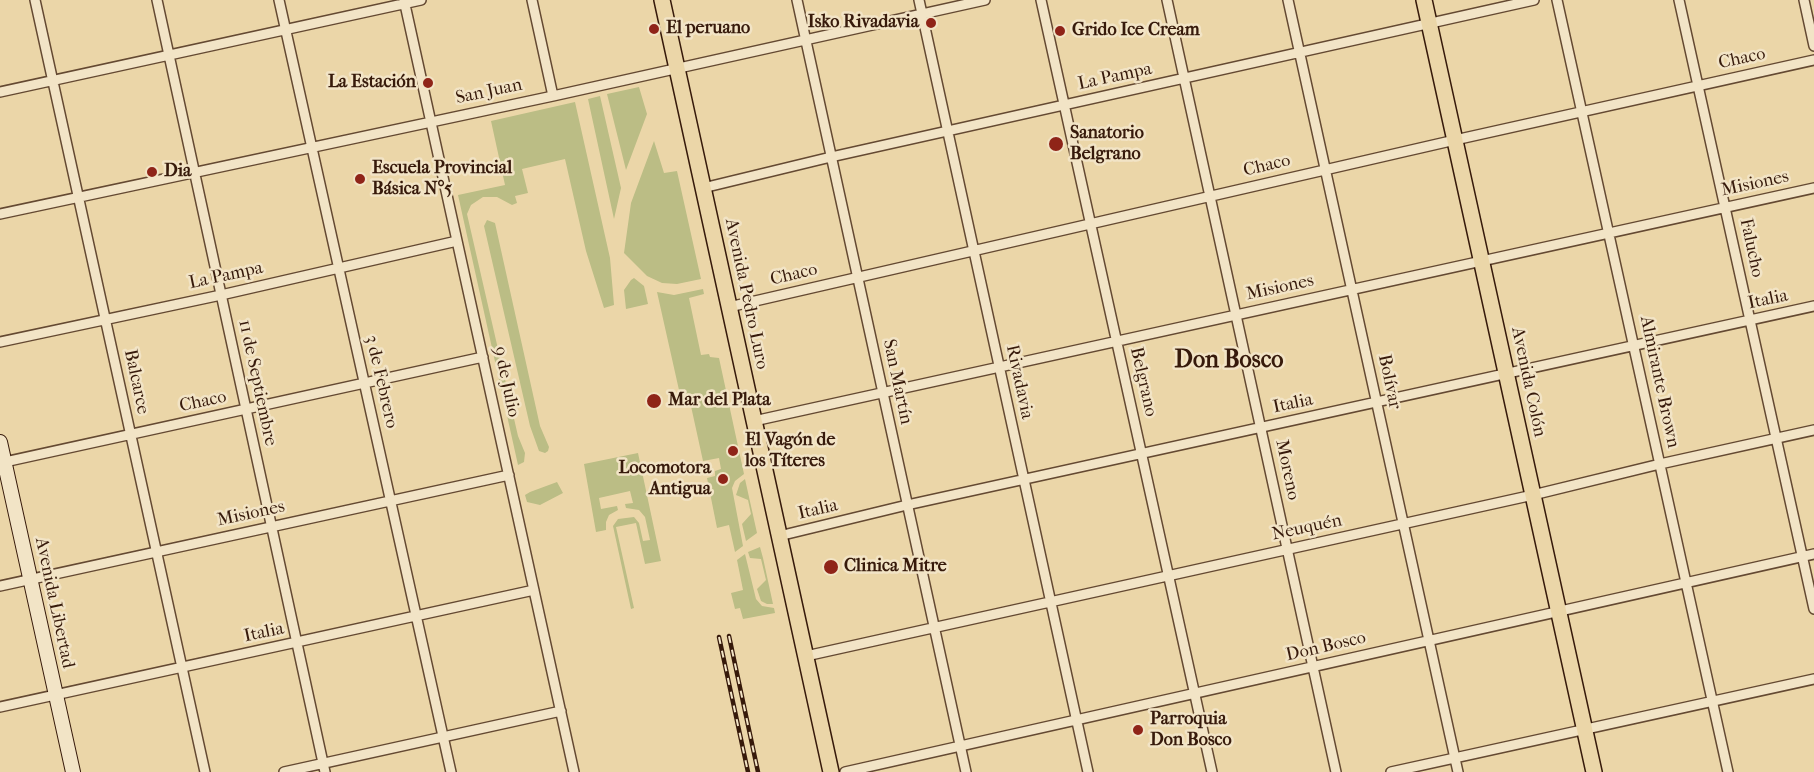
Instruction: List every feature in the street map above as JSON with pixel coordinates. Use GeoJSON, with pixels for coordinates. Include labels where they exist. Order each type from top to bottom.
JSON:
{"type":"FeatureCollection","features":[{"type":"Feature","properties":{"kind":"main road","name":"Avenida Pedro Luro"},"geometry":{"type":"LineString","coordinates":[[662,0],[831,772]]}},
{"type":"Feature","properties":{"kind":"main road","name":"Avenida Colón"},"geometry":{"type":"LineString","coordinates":[[1424,0],[1594,772]]}},
{"type":"Feature","properties":{"kind":"main road","name":"Avenida Libertad"},"geometry":{"type":"LineString","coordinates":[[0,442],[2,462],[73,772]]}},
{"type":"Feature","properties":{"kind":"street","name":"Balcarce"},"geometry":{"type":"LineString","coordinates":[[35,0],[205,772]]}},
{"type":"Feature","properties":{"kind":"street","name":"11 de Septiembre"},"geometry":{"type":"LineString","coordinates":[[157,0],[324,768]]}},
{"type":"Feature","properties":{"kind":"street","name":"3 de Febrero"},"geometry":{"type":"LineString","coordinates":[[279,0],[451,772]]}},
{"type":"Feature","properties":{"kind":"street"},"geometry":{"type":"LineString","coordinates":[[0,93],[421,0]]}},
{"type":"Feature","properties":{"kind":"street"},"geometry":{"type":"LineString","coordinates":[[532,0],[553,96]]}},
{"type":"Feature","properties":{"kind":"street","name":"San Martín"},"geometry":{"type":"LineString","coordinates":[[797,0],[966,772]]}},
{"type":"Feature","properties":{"kind":"street","name":"Rivadavia"},"geometry":{"type":"LineString","coordinates":[[918,0],[1088,772]]}},
{"type":"Feature","properties":{"kind":"street","name":"San Juan"},"geometry":{"type":"LineString","coordinates":[[0,214],[553,96],[985,0]]}},
{"type":"Feature","properties":{"kind":"street","name":"Belgrano"},"geometry":{"type":"LineString","coordinates":[[1041,0],[1212,772]]}},
{"type":"Feature","properties":{"kind":"street","name":"Moreno"},"geometry":{"type":"LineString","coordinates":[[1167,0],[1336,772]]}},
{"type":"Feature","properties":{"kind":"street","name":"Bolívar"},"geometry":{"type":"LineString","coordinates":[[1288,0],[1458,772]]}},
{"type":"Feature","properties":{"kind":"street","name":"La Pampa"},"geometry":{"type":"LineString","coordinates":[[703,188],[831,157],[1534,0]]}},
{"type":"Feature","properties":{"kind":"street","name":"Almirante Brown"},"geometry":{"type":"LineString","coordinates":[[1557,0],[1728,772]]}},
{"type":"Feature","properties":{"kind":"street","name":"Falucho"},"geometry":{"type":"LineString","coordinates":[[1679,0],[1814,609]]}},
{"type":"Feature","properties":{"kind":"street"},"geometry":{"type":"LineString","coordinates":[[1804,0],[1814,46]]}},
{"type":"Feature","properties":{"kind":"street","name":"9 de Julio"},"geometry":{"type":"LineString","coordinates":[[405,2],[574,772]]}},
{"type":"Feature","properties":{"kind":"street","name":"Chaco"},"geometry":{"type":"LineString","coordinates":[[729,307],[1814,60]]}},
{"type":"Feature","properties":{"kind":"street","name":"Misiones"},"geometry":{"type":"LineString","coordinates":[[754,421],[1814,188]]}},
{"type":"Feature","properties":{"kind":"street","name":"La Pampa"},"geometry":{"type":"LineString","coordinates":[[0,342],[458,241]]}},
{"type":"Feature","properties":{"kind":"street","name":"Italia"},"geometry":{"type":"LineString","coordinates":[[779,536],[908,505],[1814,306]]}},
{"type":"Feature","properties":{"kind":"street","name":"Chaco"},"geometry":{"type":"LineString","coordinates":[[2,462],[483,357]]}},
{"type":"Feature","properties":{"kind":"street","name":"Neuquén"},"geometry":{"type":"LineString","coordinates":[[806,656],[1533,495],[1814,430]]}},
{"type":"Feature","properties":{"kind":"street","name":"Misiones"},"geometry":{"type":"LineString","coordinates":[[0,586],[509,475]]}},
{"type":"Feature","properties":{"kind":"street","name":"Don Bosco"},"geometry":{"type":"LineString","coordinates":[[844,772],[1814,554]]}},
{"type":"Feature","properties":{"kind":"street","name":"Italia"},"geometry":{"type":"LineString","coordinates":[[0,708],[534,590]]}},
{"type":"Feature","properties":{"kind":"street"},"geometry":{"type":"LineString","coordinates":[[1391,772],[1814,679]]}},
{"type":"Feature","properties":{"kind":"street"},"geometry":{"type":"LineString","coordinates":[[284,772],[324,768],[443,737],[561,711]]}},
{"type":"Feature","properties":{"kind":"green space"},"geometry":{"type":"Polygon","coordinates":[[[639,87],[647,114],[626,170],[607,94],[639,87]]]}},
{"type":"Feature","properties":{"kind":"green space"},"geometry":{"type":"Polygon","coordinates":[[[600,96],[621,188],[614,219],[588,99],[600,96]]]}},
{"type":"Feature","properties":{"kind":"green space"},"geometry":{"type":"Polygon","coordinates":[[[575,102],[610,258],[614,305],[604,308],[586,251],[565,159],[522,169],[528,193],[515,196],[517,203],[512,205],[497,197],[483,197],[471,205],[467,214],[518,436],[525,453],[524,462],[518,465],[458,195],[505,185],[491,121],[575,102]]]}},
{"type":"Feature","properties":{"kind":"green space"},"geometry":{"type":"Polygon","coordinates":[[[654,141],[664,173],[677,171],[701,279],[677,284],[662,283],[647,276],[624,253],[631,203],[654,141]]]}},
{"type":"Feature","properties":{"kind":"green space"},"geometry":{"type":"Polygon","coordinates":[[[487,220],[495,223],[540,426],[549,447],[545,453],[539,451],[530,426],[484,226],[487,220]]]}},
{"type":"Feature","properties":{"kind":"green space"},"geometry":{"type":"Polygon","coordinates":[[[634,278],[644,286],[648,304],[626,309],[624,290],[634,278]]]}},
{"type":"Feature","properties":{"kind":"green space"},"geometry":{"type":"Polygon","coordinates":[[[703,289],[704,294],[689,298],[701,355],[709,354],[710,357],[719,358],[744,474],[735,481],[732,488],[743,546],[735,552],[729,525],[717,528],[707,478],[715,476],[715,471],[721,469],[719,458],[703,461],[689,397],[681,399],[657,292],[674,295],[703,289]]]}},
{"type":"Feature","properties":{"kind":"green space"},"geometry":{"type":"Polygon","coordinates":[[[638,453],[661,561],[645,564],[636,523],[616,527],[634,608],[631,609],[613,526],[618,519],[634,517],[639,523],[643,541],[650,540],[645,517],[639,510],[626,508],[625,504],[633,503],[630,491],[599,498],[601,509],[617,506],[618,510],[609,515],[606,530],[596,532],[584,464],[638,453]]]}},
{"type":"Feature","properties":{"kind":"green space"},"geometry":{"type":"Polygon","coordinates":[[[745,479],[757,533],[746,541],[742,524],[751,514],[748,500],[736,495],[740,483],[745,479]]]}},
{"type":"Feature","properties":{"kind":"green space"},"geometry":{"type":"Polygon","coordinates":[[[557,482],[563,493],[540,505],[527,502],[525,495],[557,482]]]}},
{"type":"Feature","properties":{"kind":"green space"},"geometry":{"type":"Polygon","coordinates":[[[760,547],[773,604],[761,601],[757,589],[766,580],[761,559],[750,558],[748,552],[760,547]]]}},
{"type":"Feature","properties":{"kind":"green space"},"geometry":{"type":"Polygon","coordinates":[[[745,554],[756,599],[762,606],[774,608],[775,613],[743,619],[740,608],[735,609],[731,593],[743,590],[737,560],[745,554]]]}},
{"type":"Feature","properties":{"kind":"railway"},"geometry":{"type":"LineString","coordinates":[[729,636],[758,772]]}},
{"type":"Feature","properties":{"kind":"railway"},"geometry":{"type":"LineString","coordinates":[[719,637],[748,772]]}},
{"type":"Feature","properties":{"kind":"place","name":"Isko Rivadavia"},"geometry":{"type":"Point","coordinates":[931,23]}},
{"type":"Feature","properties":{"kind":"place","name":"El peruano"},"geometry":{"type":"Point","coordinates":[654,29]}},
{"type":"Feature","properties":{"kind":"place","name":"Grido Ice Cream"},"geometry":{"type":"Point","coordinates":[1060,31]}},
{"type":"Feature","properties":{"kind":"place","name":"La Estación"},"geometry":{"type":"Point","coordinates":[428,83]}},
{"type":"Feature","properties":{"kind":"place","name":"Sanatorio Belgrano"},"geometry":{"type":"Point","coordinates":[1056,144]}},
{"type":"Feature","properties":{"kind":"place","name":"Dia"},"geometry":{"type":"Point","coordinates":[152,172]}},
{"type":"Feature","properties":{"kind":"place","name":"Escuela Provincial Básica N°5"},"geometry":{"type":"Point","coordinates":[360,179]}},
{"type":"Feature","properties":{"kind":"place","name":"Mar del Plata"},"geometry":{"type":"Point","coordinates":[654,401]}},
{"type":"Feature","properties":{"kind":"place","name":"El Vagón de los Títeres"},"geometry":{"type":"Point","coordinates":[733,451]}},
{"type":"Feature","properties":{"kind":"place","name":"Locomotora Antigua"},"geometry":{"type":"Point","coordinates":[723,479]}},
{"type":"Feature","properties":{"kind":"place","name":"Clinica Mitre"},"geometry":{"type":"Point","coordinates":[831,567]}},
{"type":"Feature","properties":{"kind":"place","name":"Parroquia Don Bosco"},"geometry":{"type":"Point","coordinates":[1138,730]}},
{"type":"Feature","properties":{"kind":"district","name":"Don Bosco"},"geometry":{"type":"Point","coordinates":[1229,361]}}]}
